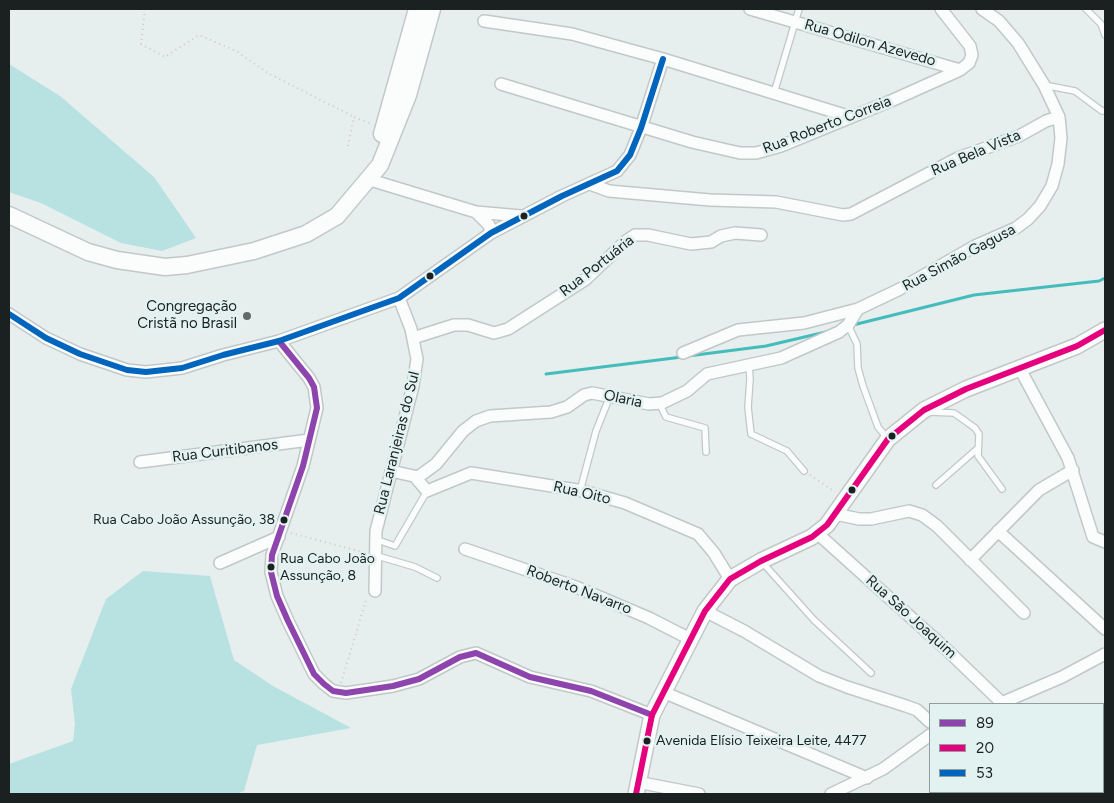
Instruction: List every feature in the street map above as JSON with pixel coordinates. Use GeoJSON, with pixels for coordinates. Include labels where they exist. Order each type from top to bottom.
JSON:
{"type":"FeatureCollection","features":[{"type":"Feature","properties":{"kind":"main road"},"geometry":{"type":"LineString","coordinates":[[367,179],[384,129],[417,9]]}},
{"type":"Feature","properties":{"kind":"main road"},"geometry":{"type":"LineString","coordinates":[[9,215],[88,252],[117,260],[164,267],[187,265],[254,251],[306,234],[337,216],[380,165],[399,119],[432,9]]}},
{"type":"Feature","properties":{"kind":"main road"},"geometry":{"type":"LineString","coordinates":[[636,788],[652,715],[705,611],[730,580],[761,561],[817,533],[835,514],[888,440],[924,410],[966,389],[1077,346],[1105,330]]}},
{"type":"Feature","properties":{"kind":"street","name":"Rua Odilon Azevedo"},"geometry":{"type":"LineString","coordinates":[[750,9],[960,70]]}},
{"type":"Feature","properties":{"kind":"street"},"geometry":{"type":"LineString","coordinates":[[941,9],[970,46],[972,55],[969,63],[960,70]]}},
{"type":"Feature","properties":{"kind":"street","name":"Rua Simão Gagusa"},"geometry":{"type":"LineString","coordinates":[[682,353],[738,330],[804,323],[858,309],[898,290],[975,246],[1016,228],[1040,206],[1052,186],[1058,164],[1061,138],[1059,118],[1044,85],[1012,34],[982,9]]}},
{"type":"Feature","properties":{"kind":"street"},"geometry":{"type":"LineString","coordinates":[[484,21],[572,34],[663,59],[851,117]]}},
{"type":"Feature","properties":{"kind":"street"},"geometry":{"type":"LineString","coordinates":[[9,314],[46,338],[80,354],[127,370],[146,372],[182,368],[223,355],[279,341],[400,298],[491,233],[617,171],[630,154],[641,128],[663,59]]}},
{"type":"Feature","properties":{"kind":"street","name":"Rua Roberto Correia"},"geometry":{"type":"LineString","coordinates":[[501,84],[641,128],[720,150],[756,153],[780,146],[960,70]]}},
{"type":"Feature","properties":{"kind":"street","name":"Rua Bela Vista"},"geometry":{"type":"LineString","coordinates":[[590,184],[609,191],[710,200],[776,202],[843,215],[850,214],[958,158],[1019,136],[1046,121],[1059,118]]}},
{"type":"Feature","properties":{"kind":"street"},"geometry":{"type":"LineString","coordinates":[[367,179],[476,212],[524,216]]}},
{"type":"Feature","properties":{"kind":"street"},"geometry":{"type":"LineString","coordinates":[[476,212],[489,225],[491,233]]}},
{"type":"Feature","properties":{"kind":"street","name":"Rua Portuária"},"geometry":{"type":"LineString","coordinates":[[413,338],[454,325],[468,325],[494,333],[506,330],[586,279],[626,241],[635,235],[648,235],[691,244],[711,242],[721,236],[735,233],[761,234]]}},
{"type":"Feature","properties":{"kind":"street","name":"Rua Laranjeiras do Sul"},"geometry":{"type":"LineString","coordinates":[[375,591],[375,539],[413,386],[417,359],[413,338],[400,298]]}},
{"type":"Feature","properties":{"kind":"street"},"geometry":{"type":"LineString","coordinates":[[848,326],[858,309]]}},
{"type":"Feature","properties":{"kind":"street","name":"Olaria"},"geometry":{"type":"LineString","coordinates":[[416,478],[436,464],[463,431],[482,418],[551,412],[567,407],[584,395],[592,393],[659,404],[687,391],[706,374],[781,358],[839,332],[848,326]]}},
{"type":"Feature","properties":{"kind":"street"},"geometry":{"type":"LineString","coordinates":[[279,341],[302,367],[314,387],[317,408],[303,466],[271,562],[277,596],[314,674],[329,689],[338,692],[365,692],[419,679],[460,656],[476,652],[530,677],[591,691],[652,715]]}},
{"type":"Feature","properties":{"kind":"street"},"geometry":{"type":"LineString","coordinates":[[1020,369],[1042,407],[1072,470],[1093,537],[1105,542]]}},
{"type":"Feature","properties":{"kind":"street","name":"Rua Curitibanos"},"geometry":{"type":"LineString","coordinates":[[140,462],[309,440]]}},
{"type":"Feature","properties":{"kind":"street"},"geometry":{"type":"LineString","coordinates":[[970,560],[1039,490],[1072,470]]}},
{"type":"Feature","properties":{"kind":"street"},"geometry":{"type":"LineString","coordinates":[[391,471],[416,478],[427,492]]}},
{"type":"Feature","properties":{"kind":"street","name":"Rua Oito"},"geometry":{"type":"LineString","coordinates":[[427,492],[471,473],[580,491],[625,503],[694,532],[714,553],[730,580]]}},
{"type":"Feature","properties":{"kind":"street"},"geometry":{"type":"LineString","coordinates":[[835,514],[871,519],[902,512],[916,512],[937,526],[1024,613]]}},
{"type":"Feature","properties":{"kind":"street"},"geometry":{"type":"LineString","coordinates":[[998,531],[1105,629]]}},
{"type":"Feature","properties":{"kind":"street","name":"Rua São Joaquim"},"geometry":{"type":"LineString","coordinates":[[817,533],[946,649],[999,703]]}},
{"type":"Feature","properties":{"kind":"street"},"geometry":{"type":"LineString","coordinates":[[220,564],[280,534]]}},
{"type":"Feature","properties":{"kind":"street","name":"Roberto Navarro"},"geometry":{"type":"LineString","coordinates":[[465,549],[576,588],[649,618],[690,639]]}},
{"type":"Feature","properties":{"kind":"street"},"geometry":{"type":"LineString","coordinates":[[705,611],[744,630],[819,676],[917,710],[929,721]]}},
{"type":"Feature","properties":{"kind":"street"},"geometry":{"type":"LineString","coordinates":[[1002,703],[1062,677],[1105,654]]}},
{"type":"Feature","properties":{"kind":"street"},"geometry":{"type":"LineString","coordinates":[[663,692],[867,778]]}},
{"type":"Feature","properties":{"kind":"street"},"geometry":{"type":"LineString","coordinates":[[831,794],[867,778],[929,736]]}},
{"type":"Feature","properties":{"kind":"street"},"geometry":{"type":"LineString","coordinates":[[636,788],[699,794]]}},
{"type":"Feature","properties":{"kind":"lane"},"geometry":{"type":"LineString","coordinates":[[774,93],[799,9]]}},
{"type":"Feature","properties":{"kind":"lane"},"geometry":{"type":"LineString","coordinates":[[1086,9],[1101,24],[1105,35]]}},
{"type":"Feature","properties":{"kind":"lane"},"geometry":{"type":"LineString","coordinates":[[1044,85],[1075,91],[1102,112],[1105,111]]}},
{"type":"Feature","properties":{"kind":"lane"},"geometry":{"type":"LineString","coordinates":[[848,326],[857,344],[858,368],[862,386],[878,427],[888,440]]}},
{"type":"Feature","properties":{"kind":"lane"},"geometry":{"type":"LineString","coordinates":[[749,366],[748,407],[752,434],[758,439],[787,451],[804,471]]}},
{"type":"Feature","properties":{"kind":"lane"},"geometry":{"type":"LineString","coordinates":[[580,491],[598,426],[610,396]]}},
{"type":"Feature","properties":{"kind":"lane"},"geometry":{"type":"LineString","coordinates":[[659,404],[666,417],[705,428],[706,452]]}},
{"type":"Feature","properties":{"kind":"lane"},"geometry":{"type":"LineString","coordinates":[[924,410],[954,413],[962,417],[978,432],[978,456],[1002,490]]}},
{"type":"Feature","properties":{"kind":"lane"},"geometry":{"type":"LineString","coordinates":[[936,486],[977,449]]}},
{"type":"Feature","properties":{"kind":"lane"},"geometry":{"type":"LineString","coordinates":[[375,539],[395,546],[427,492]]}},
{"type":"Feature","properties":{"kind":"lane"},"geometry":{"type":"LineString","coordinates":[[374,555],[415,567],[437,578]]}},
{"type":"Feature","properties":{"kind":"lane"},"geometry":{"type":"LineString","coordinates":[[761,561],[814,620],[871,673]]}},
{"type":"Feature","properties":{"kind":"path"},"geometry":{"type":"LineString","coordinates":[[145,9],[142,44],[165,57],[199,35],[236,51],[268,73],[354,117],[384,129]]}},
{"type":"Feature","properties":{"kind":"path"},"geometry":{"type":"LineString","coordinates":[[348,146],[354,117]]}},
{"type":"Feature","properties":{"kind":"path"},"geometry":{"type":"LineString","coordinates":[[804,471],[845,499]]}},
{"type":"Feature","properties":{"kind":"path"},"geometry":{"type":"LineString","coordinates":[[280,534],[374,555]]}},
{"type":"Feature","properties":{"kind":"path"},"geometry":{"type":"LineString","coordinates":[[338,692],[368,594],[375,591]]}},
{"type":"Feature","properties":{"kind":"shaded area"},"geometry":{"type":"Polygon","coordinates":[[[9,64],[60,96],[154,177],[196,238],[162,251],[121,243],[41,203],[9,192],[9,64]]]}},
{"type":"Feature","properties":{"kind":"shaded area"},"geometry":{"type":"Polygon","coordinates":[[[143,571],[210,576],[234,660],[273,686],[351,728],[257,745],[244,791],[236,794],[9,794],[9,764],[73,741],[75,724],[71,689],[106,599],[143,571]]]}},
{"type":"Feature","properties":{"kind":"waterway"},"geometry":{"type":"LineString","coordinates":[[853,325],[974,295],[1099,281],[1105,278]]}},
{"type":"Feature","properties":{"kind":"waterway"},"geometry":{"type":"LineString","coordinates":[[688,356],[766,346],[830,331]]}},
{"type":"Feature","properties":{"kind":"waterway"},"geometry":{"type":"LineString","coordinates":[[546,374],[682,357]]}},
{"type":"Feature","properties":{"kind":"transit line","name":"53"},"geometry":{"type":"LineString","coordinates":[[9,314],[46,338],[80,354],[127,370],[146,372],[182,368],[223,355],[279,341],[399,298],[491,233],[562,196],[617,171],[630,155],[641,128],[663,59]]}},
{"type":"Feature","properties":{"kind":"transit line","name":"20"},"geometry":{"type":"LineString","coordinates":[[636,794],[652,715],[705,611],[730,579],[761,561],[812,537],[827,525],[888,439],[924,410],[966,389],[1077,346],[1105,330]]}},
{"type":"Feature","properties":{"kind":"transit line","name":"89"},"geometry":{"type":"LineString","coordinates":[[279,341],[309,378],[314,387],[317,408],[303,466],[272,555],[271,572],[277,596],[314,674],[333,691],[346,693],[393,686],[419,679],[460,657],[476,653],[530,677],[591,691],[652,715]]}},
{"type":"Feature","properties":{"kind":"place","name":"Congregação Cristã no Brasil"},"geometry":{"type":"Point","coordinates":[247,316]}},
{"type":"Feature","properties":{"kind":"place","name":"Rua Cabo João Assunção, 38"},"geometry":{"type":"Point","coordinates":[284,520]}},
{"type":"Feature","properties":{"kind":"place","name":"Rua Cabo João Assunção, 8"},"geometry":{"type":"Point","coordinates":[271,567]}},
{"type":"Feature","properties":{"kind":"place","name":"Avenida Elísio Teixeira Leite, 4477"},"geometry":{"type":"Point","coordinates":[647,741]}}]}
